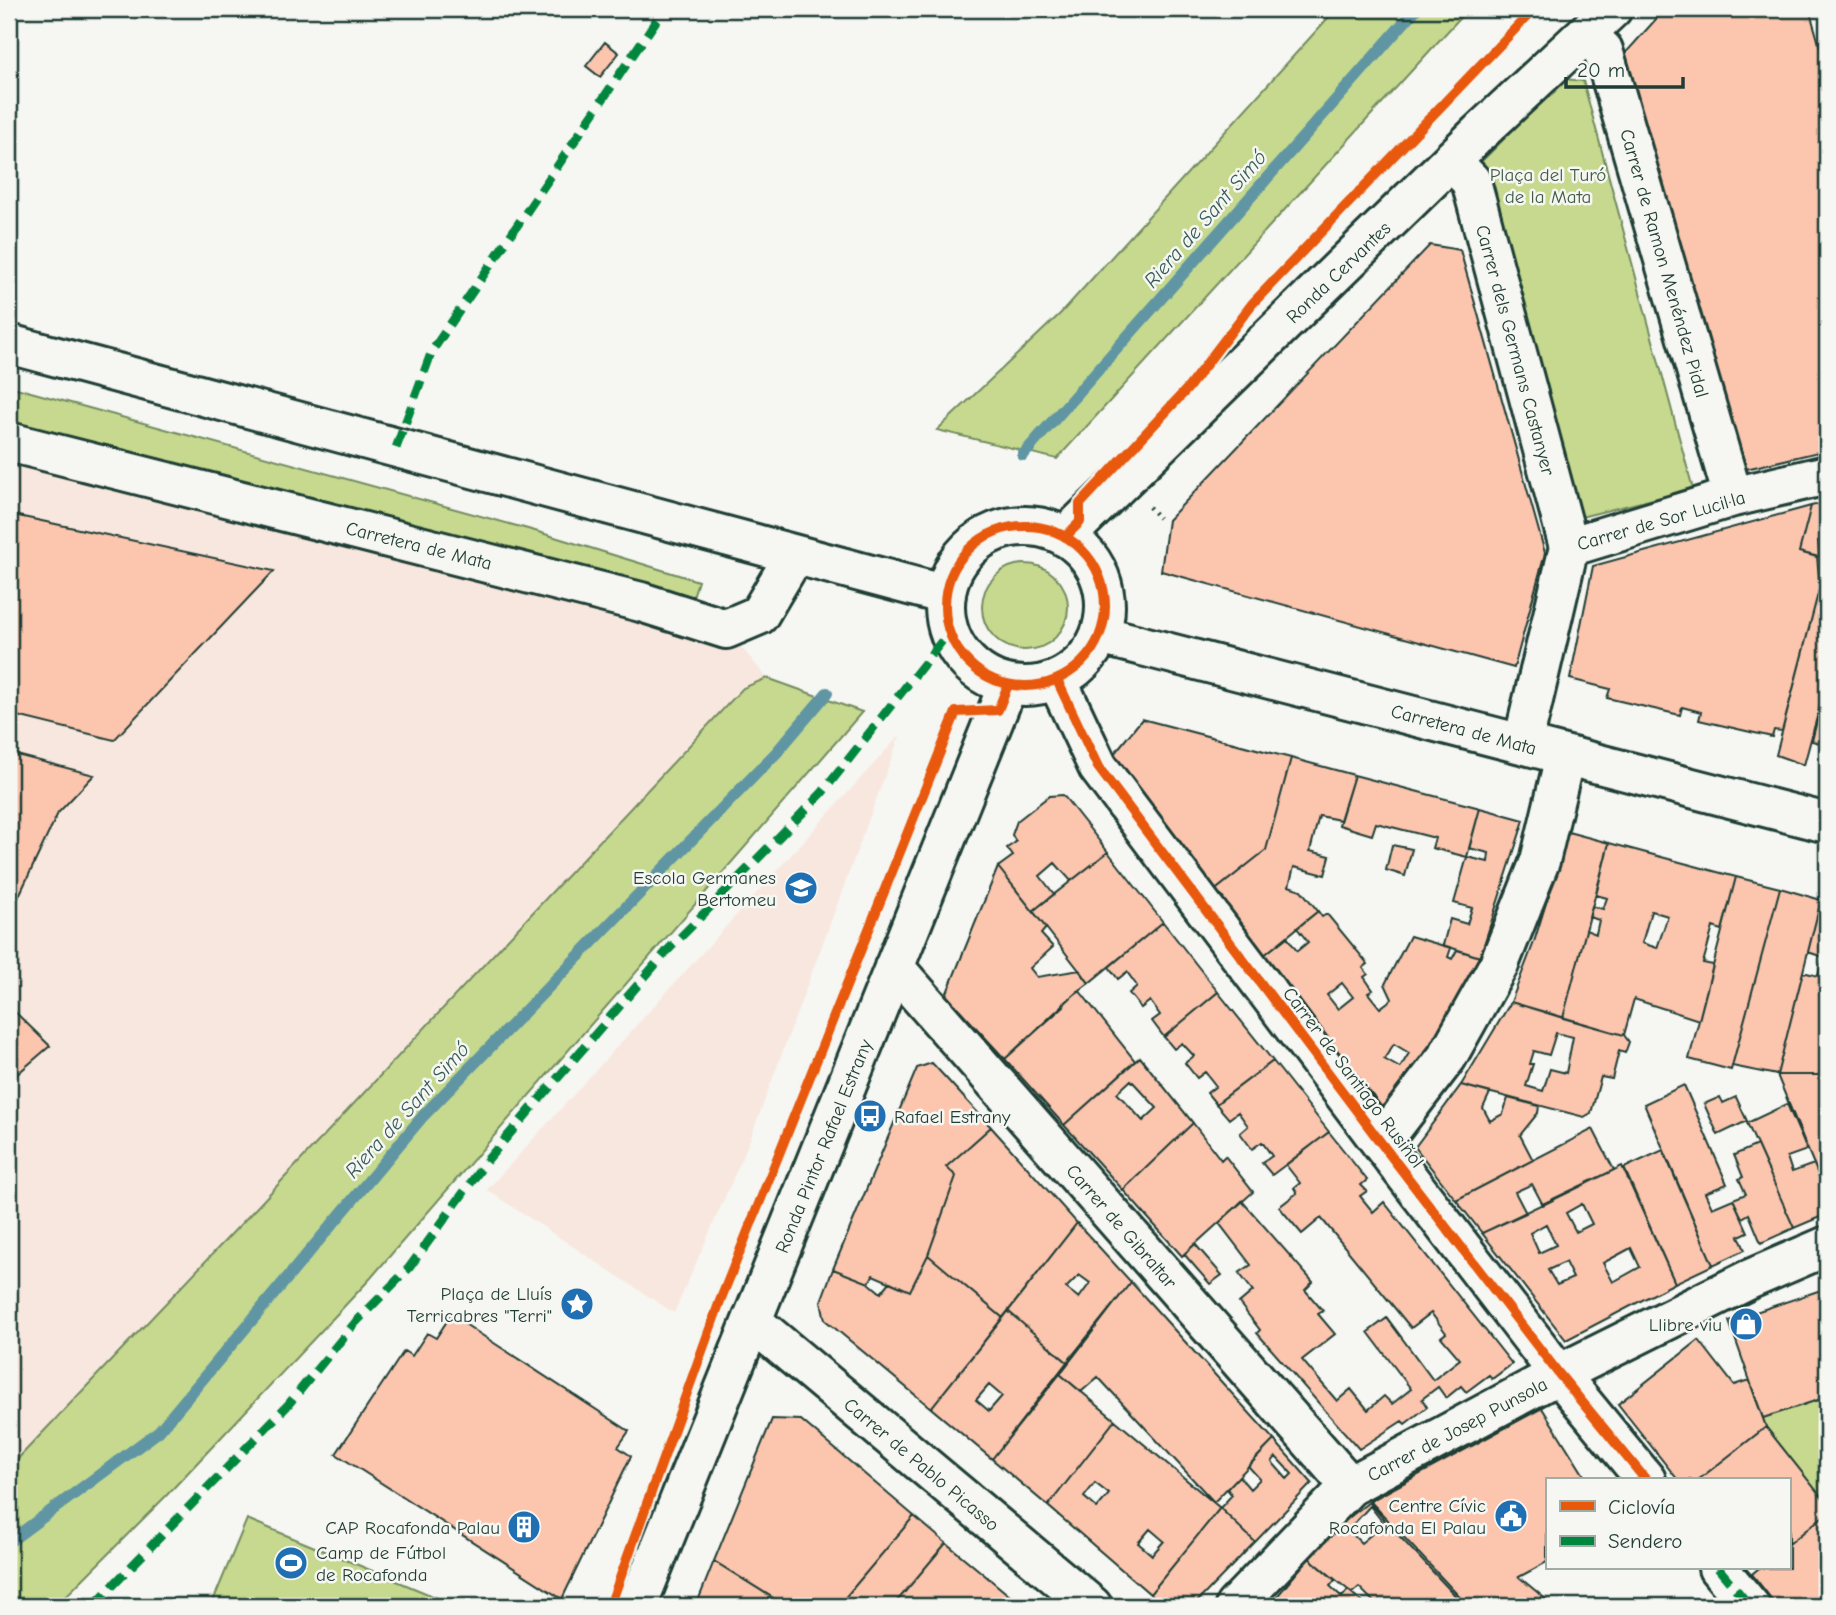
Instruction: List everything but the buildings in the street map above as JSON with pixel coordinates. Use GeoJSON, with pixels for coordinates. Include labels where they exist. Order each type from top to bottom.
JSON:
{"type":"FeatureCollection","features":[{"type":"Feature","properties":{"kind":"street","name":"Ronda Cervantes"},"geometry":{"type":"LineString","coordinates":[[1065,537],[1451,161],[1612,9]]}},
{"type":"Feature","properties":{"kind":"street","name":"Carrer de Ramon Menéndez Pidal"},"geometry":{"type":"LineString","coordinates":[[1586,36],[1603,50],[1733,498]]}},
{"type":"Feature","properties":{"kind":"street","name":"Carrer dels Germans Castanyer"},"geometry":{"type":"LineString","coordinates":[[1451,161],[1471,181],[1569,547]]}},
{"type":"Feature","properties":{"kind":"street"},"geometry":{"type":"LineString","coordinates":[[9,344],[946,595]]}},
{"type":"Feature","properties":{"kind":"street","name":"Carretera de Mata"},"geometry":{"type":"LineString","coordinates":[[9,442],[641,602],[726,629],[759,615],[794,556]]}},
{"type":"Feature","properties":{"kind":"street","name":"Carrer de Sor Lucil·la"},"geometry":{"type":"LineString","coordinates":[[1522,743],[1569,547],[1733,498],[1827,474]]}},
{"type":"Feature","properties":{"kind":"street"},"geometry":{"type":"LineString","coordinates":[[1021,526],[1048,530],[1065,537],[1093,563],[1101,583],[1105,616],[1100,635],[1084,662],[1057,680],[1033,686],[1008,685],[981,673],[961,655],[949,632],[946,595],[949,581],[968,550],[981,539],[998,531],[1021,526]]}},
{"type":"Feature","properties":{"kind":"street","name":"Carretera de Mata"},"geometry":{"type":"LineString","coordinates":[[1100,635],[1827,823]]}},
{"type":"Feature","properties":{"kind":"street","name":"Carrer de Santiago Rusiñol"},"geometry":{"type":"LineString","coordinates":[[1057,680],[1098,767],[1381,1143],[1559,1374],[1644,1478]]}},
{"type":"Feature","properties":{"kind":"street","name":"Ronda Pintor Rafael Estrany"},"geometry":{"type":"LineString","coordinates":[[637,1606],[1008,685]]}},
{"type":"Feature","properties":{"kind":"street"},"geometry":{"type":"LineString","coordinates":[[1381,1143],[1447,1057],[1499,964],[1540,861],[1565,756]]}},
{"type":"Feature","properties":{"kind":"street","name":"Carrer de Gibraltar"},"geometry":{"type":"LineString","coordinates":[[894,967],[1350,1486]]}},
{"type":"Feature","properties":{"kind":"street","name":"Carrer de Josep Punsola"},"geometry":{"type":"LineString","coordinates":[[1236,1606],[1350,1486],[1559,1374],[1748,1280],[1827,1246]]}},
{"type":"Feature","properties":{"kind":"street","name":"Carrer de Pablo Picasso"},"geometry":{"type":"LineString","coordinates":[[752,1322],[1093,1606]]}},
{"type":"Feature","properties":{"kind":"street"},"geometry":{"type":"LineString","coordinates":[[1720,1570],[1750,1606]]}},
{"type":"Feature","properties":{"kind":"shaded area"},"geometry":{"type":"Polygon","coordinates":[[[9,442],[726,629],[767,678],[743,688],[9,1468],[9,442]]]}},
{"type":"Feature","properties":{"kind":"shaded area","name":"Escola Germanes Bertomeu"},"geometry":{"type":"Polygon","coordinates":[[[900,735],[749,1142],[674,1313],[487,1190],[900,735]]]}},
{"type":"Feature","properties":{"kind":"green space"},"geometry":{"type":"Polygon","coordinates":[[[1336,9],[1468,9],[1057,459],[937,430],[1061,313],[1336,9]]]}},
{"type":"Feature","properties":{"kind":"green space","name":"Plaça del Turó de la Mata"},"geometry":{"type":"Polygon","coordinates":[[[1564,79],[1583,81],[1693,489],[1577,518],[1479,164],[1564,79]]]}},
{"type":"Feature","properties":{"kind":"green space"},"geometry":{"type":"Polygon","coordinates":[[[9,386],[535,531],[698,581],[691,603],[9,429],[9,386]]]}},
{"type":"Feature","properties":{"kind":"green space"},"geometry":{"type":"Polygon","coordinates":[[[1025,564],[1041,568],[1055,577],[1064,591],[1068,607],[1064,623],[1055,637],[1041,646],[1025,650],[1009,646],[995,637],[986,623],[982,607],[986,591],[995,577],[1009,568],[1025,564]]]}},
{"type":"Feature","properties":{"kind":"green space"},"geometry":{"type":"Polygon","coordinates":[[[767,678],[862,712],[369,1280],[165,1497],[56,1606],[9,1606],[9,1468],[743,688],[767,678]]]}},
{"type":"Feature","properties":{"kind":"green space"},"geometry":{"type":"Polygon","coordinates":[[[1827,1397],[1827,1504],[1766,1427],[1763,1418],[1827,1397]]]}},
{"type":"Feature","properties":{"kind":"green space","name":"Camp de Fútbol de Rocafonda"},"geometry":{"type":"Polygon","coordinates":[[[247,1519],[457,1606],[211,1606],[247,1519]]]}},
{"type":"Feature","properties":{"kind":"waterway","name":"Riera de Sant Simó"},"geometry":{"type":"LineString","coordinates":[[1023,455],[1416,9]]}},
{"type":"Feature","properties":{"kind":"waterway","name":"Riera de Sant Simó"},"geometry":{"type":"LineString","coordinates":[[9,1542],[159,1431],[423,1116],[777,752],[827,693]]}},
{"type":"Feature","properties":{"kind":"marked path"},"geometry":{"type":"LineString","coordinates":[[396,448],[432,351],[664,9]]}},
{"type":"Feature","properties":{"kind":"marked path"},"geometry":{"type":"LineString","coordinates":[[93,1606],[287,1406],[355,1323],[409,1268],[488,1159],[667,951],[822,793],[949,632]]}},
{"type":"Feature","properties":{"kind":"marked path"},"geometry":{"type":"LineString","coordinates":[[1720,1570],[1750,1606]]}},
{"type":"Feature","properties":{"kind":"cycle path"},"geometry":{"type":"LineString","coordinates":[[1065,537],[1080,522],[1080,504],[1188,388],[1252,304],[1534,9]]}},
{"type":"Feature","properties":{"kind":"cycle path"},"geometry":{"type":"LineString","coordinates":[[1025,526],[1055,532],[1081,550],[1099,576],[1105,606],[1099,636],[1081,662],[1055,680],[1025,686],[995,680],[969,662],[951,636],[945,606],[951,576],[969,550],[995,532],[1025,526]]}},
{"type":"Feature","properties":{"kind":"cycle path"},"geometry":{"type":"LineString","coordinates":[[1057,680],[1098,767],[1381,1143],[1559,1374],[1644,1478]]}},
{"type":"Feature","properties":{"kind":"cycle path"},"geometry":{"type":"LineString","coordinates":[[610,1606],[720,1301],[956,712],[998,710],[1008,685]]}},
{"type":"Feature","properties":{"kind":"place","name":"Escola Germanes Bertomeu"},"geometry":{"type":"Point","coordinates":[801,888]}},
{"type":"Feature","properties":{"kind":"place","name":"Rafael Estrany"},"geometry":{"type":"Point","coordinates":[870,1116]}},
{"type":"Feature","properties":{"kind":"place","name":"Plaça de Lluís Terricabres \"Terri\""},"geometry":{"type":"Point","coordinates":[577,1304]}},
{"type":"Feature","properties":{"kind":"place","name":"Llibre viu"},"geometry":{"type":"Point","coordinates":[1746,1324]}},
{"type":"Feature","properties":{"kind":"place","name":"Centre Cívic Rocafonda El Palau"},"geometry":{"type":"Point","coordinates":[1511,1516]}},
{"type":"Feature","properties":{"kind":"place","name":"CAP Rocafonda Palau"},"geometry":{"type":"Point","coordinates":[524,1527]}},
{"type":"Feature","properties":{"kind":"place","name":"Camp de Fútbol de Rocafonda"},"geometry":{"type":"Point","coordinates":[291,1563]}}]}
